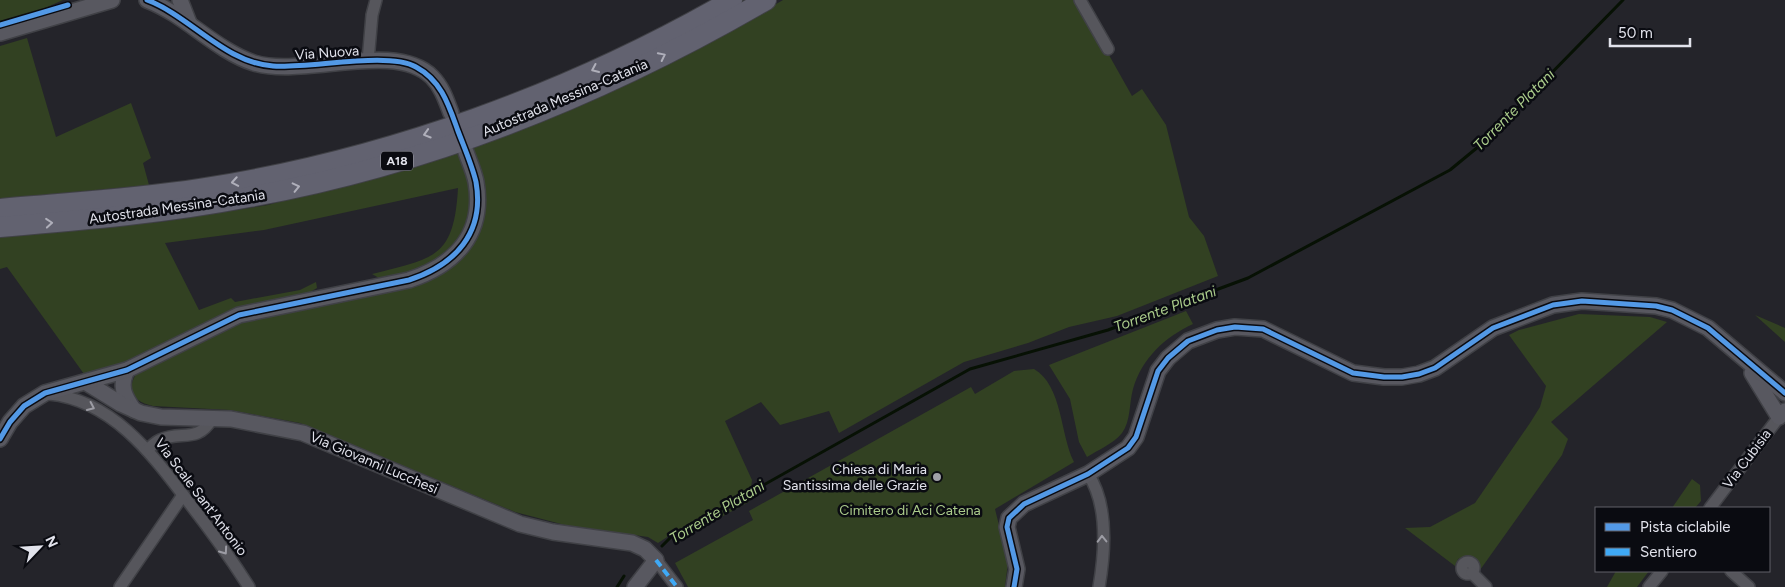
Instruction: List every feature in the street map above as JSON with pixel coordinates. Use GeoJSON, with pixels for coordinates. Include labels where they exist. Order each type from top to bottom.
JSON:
{"type":"FeatureCollection","features":[{"type":"Feature","properties":{"kind":"highway","name":"Autostrada Messina-Catania"},"geometry":{"type":"LineString","coordinates":[[0,208],[106,200],[200,189],[290,171],[377,149],[475,118],[559,85],[623,57],[732,0]]}},
{"type":"Feature","properties":{"kind":"highway","name":"Autostrada Messina-Catania"},"geometry":{"type":"LineString","coordinates":[[0,228],[107,218],[251,197],[342,176],[417,155],[498,128],[597,88],[685,45],[766,0]]}},
{"type":"Feature","properties":{"kind":"street"},"geometry":{"type":"LineString","coordinates":[[33,22],[74,0]]}},
{"type":"Feature","properties":{"kind":"street"},"geometry":{"type":"LineString","coordinates":[[0,33],[112,0]]}},
{"type":"Feature","properties":{"kind":"street","name":"Via Nuova"},"geometry":{"type":"LineString","coordinates":[[147,0],[162,6],[229,50],[257,64],[287,67],[402,61],[415,66],[431,76],[442,90],[451,113]]}},
{"type":"Feature","properties":{"kind":"street"},"geometry":{"type":"LineString","coordinates":[[180,0],[189,23]]}},
{"type":"Feature","properties":{"kind":"street"},"geometry":{"type":"LineString","coordinates":[[368,62],[372,15],[376,0]]}},
{"type":"Feature","properties":{"kind":"street"},"geometry":{"type":"LineString","coordinates":[[1080,0],[1108,49]]}},
{"type":"Feature","properties":{"kind":"street"},"geometry":{"type":"LineString","coordinates":[[0,439],[10,422],[24,406],[45,393],[66,393],[87,383],[127,370],[239,315],[409,280],[441,267],[462,247],[474,224],[478,204],[476,181],[465,149]]}},
{"type":"Feature","properties":{"kind":"street"},"geometry":{"type":"LineString","coordinates":[[1014,587],[1017,570],[1007,527],[1009,518],[1030,500],[1088,474],[1122,453],[1136,437],[1152,383],[1168,358],[1188,341],[1203,334],[1226,328],[1247,326],[1263,329],[1353,373],[1384,378],[1419,374],[1435,368],[1487,332],[1517,317],[1553,305],[1582,301],[1656,306],[1672,310],[1708,328],[1785,393]]}},
{"type":"Feature","properties":{"kind":"street"},"geometry":{"type":"LineString","coordinates":[[1740,356],[1782,414]]}},
{"type":"Feature","properties":{"kind":"street"},"geometry":{"type":"LineString","coordinates":[[127,370],[122,387],[126,400],[134,410]]}},
{"type":"Feature","properties":{"kind":"street","name":"Via Giovanni Lucchesi"},"geometry":{"type":"LineString","coordinates":[[87,383],[134,410],[161,417],[231,419],[304,433],[520,524],[553,532],[632,543],[645,549],[656,560]]}},
{"type":"Feature","properties":{"kind":"street","name":"Via Scale Sant'Antonio"},"geometry":{"type":"LineString","coordinates":[[66,393],[118,423],[147,450],[249,587]]}},
{"type":"Feature","properties":{"kind":"street","name":"Via Cubisia"},"geometry":{"type":"LineString","coordinates":[[1711,507],[1782,414]]}},
{"type":"Feature","properties":{"kind":"street"},"geometry":{"type":"LineString","coordinates":[[147,450],[160,439],[199,434],[206,429],[212,418]]}},
{"type":"Feature","properties":{"kind":"street"},"geometry":{"type":"LineString","coordinates":[[1088,474],[1096,486],[1101,508],[1103,558],[1099,587]]}},
{"type":"Feature","properties":{"kind":"street"},"geometry":{"type":"LineString","coordinates":[[120,587],[183,496]]}},
{"type":"Feature","properties":{"kind":"street"},"geometry":{"type":"LineString","coordinates":[[635,587],[656,560],[677,587]]}},
{"type":"Feature","properties":{"kind":"street"},"geometry":{"type":"LineString","coordinates":[[1472,572],[1486,587]]}},
{"type":"Feature","properties":{"kind":"street"},"geometry":{"type":"LineString","coordinates":[[1649,587],[1661,572]]}},
{"type":"Feature","properties":{"kind":"street"},"geometry":{"type":"LineString","coordinates":[[1732,572],[1748,587]]}},
{"type":"Feature","properties":{"kind":"green space"},"geometry":{"type":"Polygon","coordinates":[[[0,0],[63,0],[29,15],[0,22],[0,0]]]}},
{"type":"Feature","properties":{"kind":"green space"},"geometry":{"type":"Polygon","coordinates":[[[783,0],[1078,0],[1132,96],[1142,89],[1166,125],[1189,217],[1204,236],[1218,276],[1117,316],[1069,327],[1028,343],[964,362],[839,433],[829,411],[780,425],[761,402],[725,421],[752,480],[749,502],[682,538],[678,530],[658,543],[648,537],[565,525],[515,512],[300,423],[230,410],[153,406],[147,405],[134,396],[132,386],[136,374],[238,322],[411,287],[442,273],[456,263],[467,251],[483,223],[486,207],[485,188],[472,147],[553,116],[632,81],[708,43],[783,0]]]}},
{"type":"Feature","properties":{"kind":"green space"},"geometry":{"type":"Polygon","coordinates":[[[27,38],[56,137],[131,103],[151,158],[143,163],[149,185],[0,199],[0,46],[27,38]]]}},
{"type":"Feature","properties":{"kind":"green space"},"geometry":{"type":"Polygon","coordinates":[[[460,151],[469,180],[470,196],[466,221],[456,243],[448,253],[428,268],[416,272],[379,278],[372,274],[411,264],[437,252],[452,229],[458,188],[264,230],[165,243],[199,310],[231,298],[235,302],[300,290],[316,282],[317,288],[305,295],[96,374],[84,374],[7,267],[0,269],[0,236],[161,222],[268,205],[460,151]]]}},
{"type":"Feature","properties":{"kind":"green space"},"geometry":{"type":"Polygon","coordinates":[[[1186,311],[1193,324],[1164,342],[1142,368],[1133,389],[1128,417],[1122,433],[1110,444],[1087,457],[1079,442],[1070,399],[1049,365],[1186,311]]]}},
{"type":"Feature","properties":{"kind":"green space"},"geometry":{"type":"Polygon","coordinates":[[[1579,314],[1650,317],[1667,322],[1551,422],[1568,439],[1562,455],[1480,570],[1477,561],[1468,555],[1458,559],[1455,566],[1405,528],[1430,527],[1475,503],[1540,407],[1546,386],[1509,335],[1519,330],[1579,314]]]}},
{"type":"Feature","properties":{"kind":"green space"},"geometry":{"type":"Polygon","coordinates":[[[1755,315],[1785,328],[1785,342],[1755,315]]]}},
{"type":"Feature","properties":{"kind":"green space","name":"Cimitero di Aci Catena"},"geometry":{"type":"Polygon","coordinates":[[[1034,369],[1051,387],[1060,412],[1069,451],[1074,462],[995,509],[1008,562],[1005,587],[688,587],[675,563],[753,520],[749,511],[971,387],[975,394],[1014,371],[1034,369]]]}},
{"type":"Feature","properties":{"kind":"green space"},"geometry":{"type":"Polygon","coordinates":[[[1692,479],[1700,485],[1701,501],[1696,507],[1673,507],[1692,479]]]}},
{"type":"Feature","properties":{"kind":"green space"},"geometry":{"type":"Polygon","coordinates":[[[1615,572],[1648,572],[1637,587],[1607,587],[1615,572]]]}},
{"type":"Feature","properties":{"kind":"waterway","name":"Torrente Platani"},"geometry":{"type":"LineString","coordinates":[[662,546],[671,537],[970,369],[1108,330],[1248,278],[1450,170],[1484,142],[1623,0]]}},
{"type":"Feature","properties":{"kind":"waterway","name":"Torrente Platani"},"geometry":{"type":"LineString","coordinates":[[617,587],[624,576]]}},
{"type":"Feature","properties":{"kind":"marked path"},"geometry":{"type":"LineString","coordinates":[[656,560],[677,587]]}},
{"type":"Feature","properties":{"kind":"cycle path"},"geometry":{"type":"LineString","coordinates":[[0,439],[10,422],[24,406],[45,393],[127,370],[239,315],[409,280],[425,274],[453,256],[471,231],[476,217],[478,200],[476,182],[448,103],[432,79],[416,67],[403,62],[368,60],[288,66],[256,63],[239,57],[223,48],[163,7],[147,0]]}},
{"type":"Feature","properties":{"kind":"cycle path"},"geometry":{"type":"LineString","coordinates":[[0,25],[68,5]]}},
{"type":"Feature","properties":{"kind":"cycle path"},"geometry":{"type":"LineString","coordinates":[[1014,587],[1017,569],[1007,527],[1009,518],[1024,504],[1088,474],[1128,448],[1136,437],[1158,371],[1168,358],[1188,341],[1217,330],[1235,327],[1263,329],[1353,373],[1402,377],[1419,374],[1435,368],[1493,328],[1553,305],[1582,301],[1656,306],[1672,310],[1708,328],[1785,393]]}},
{"type":"Feature","properties":{"kind":"place","name":"Chiesa di Maria Santissima delle Grazie"},"geometry":{"type":"Point","coordinates":[937,477]}}]}
